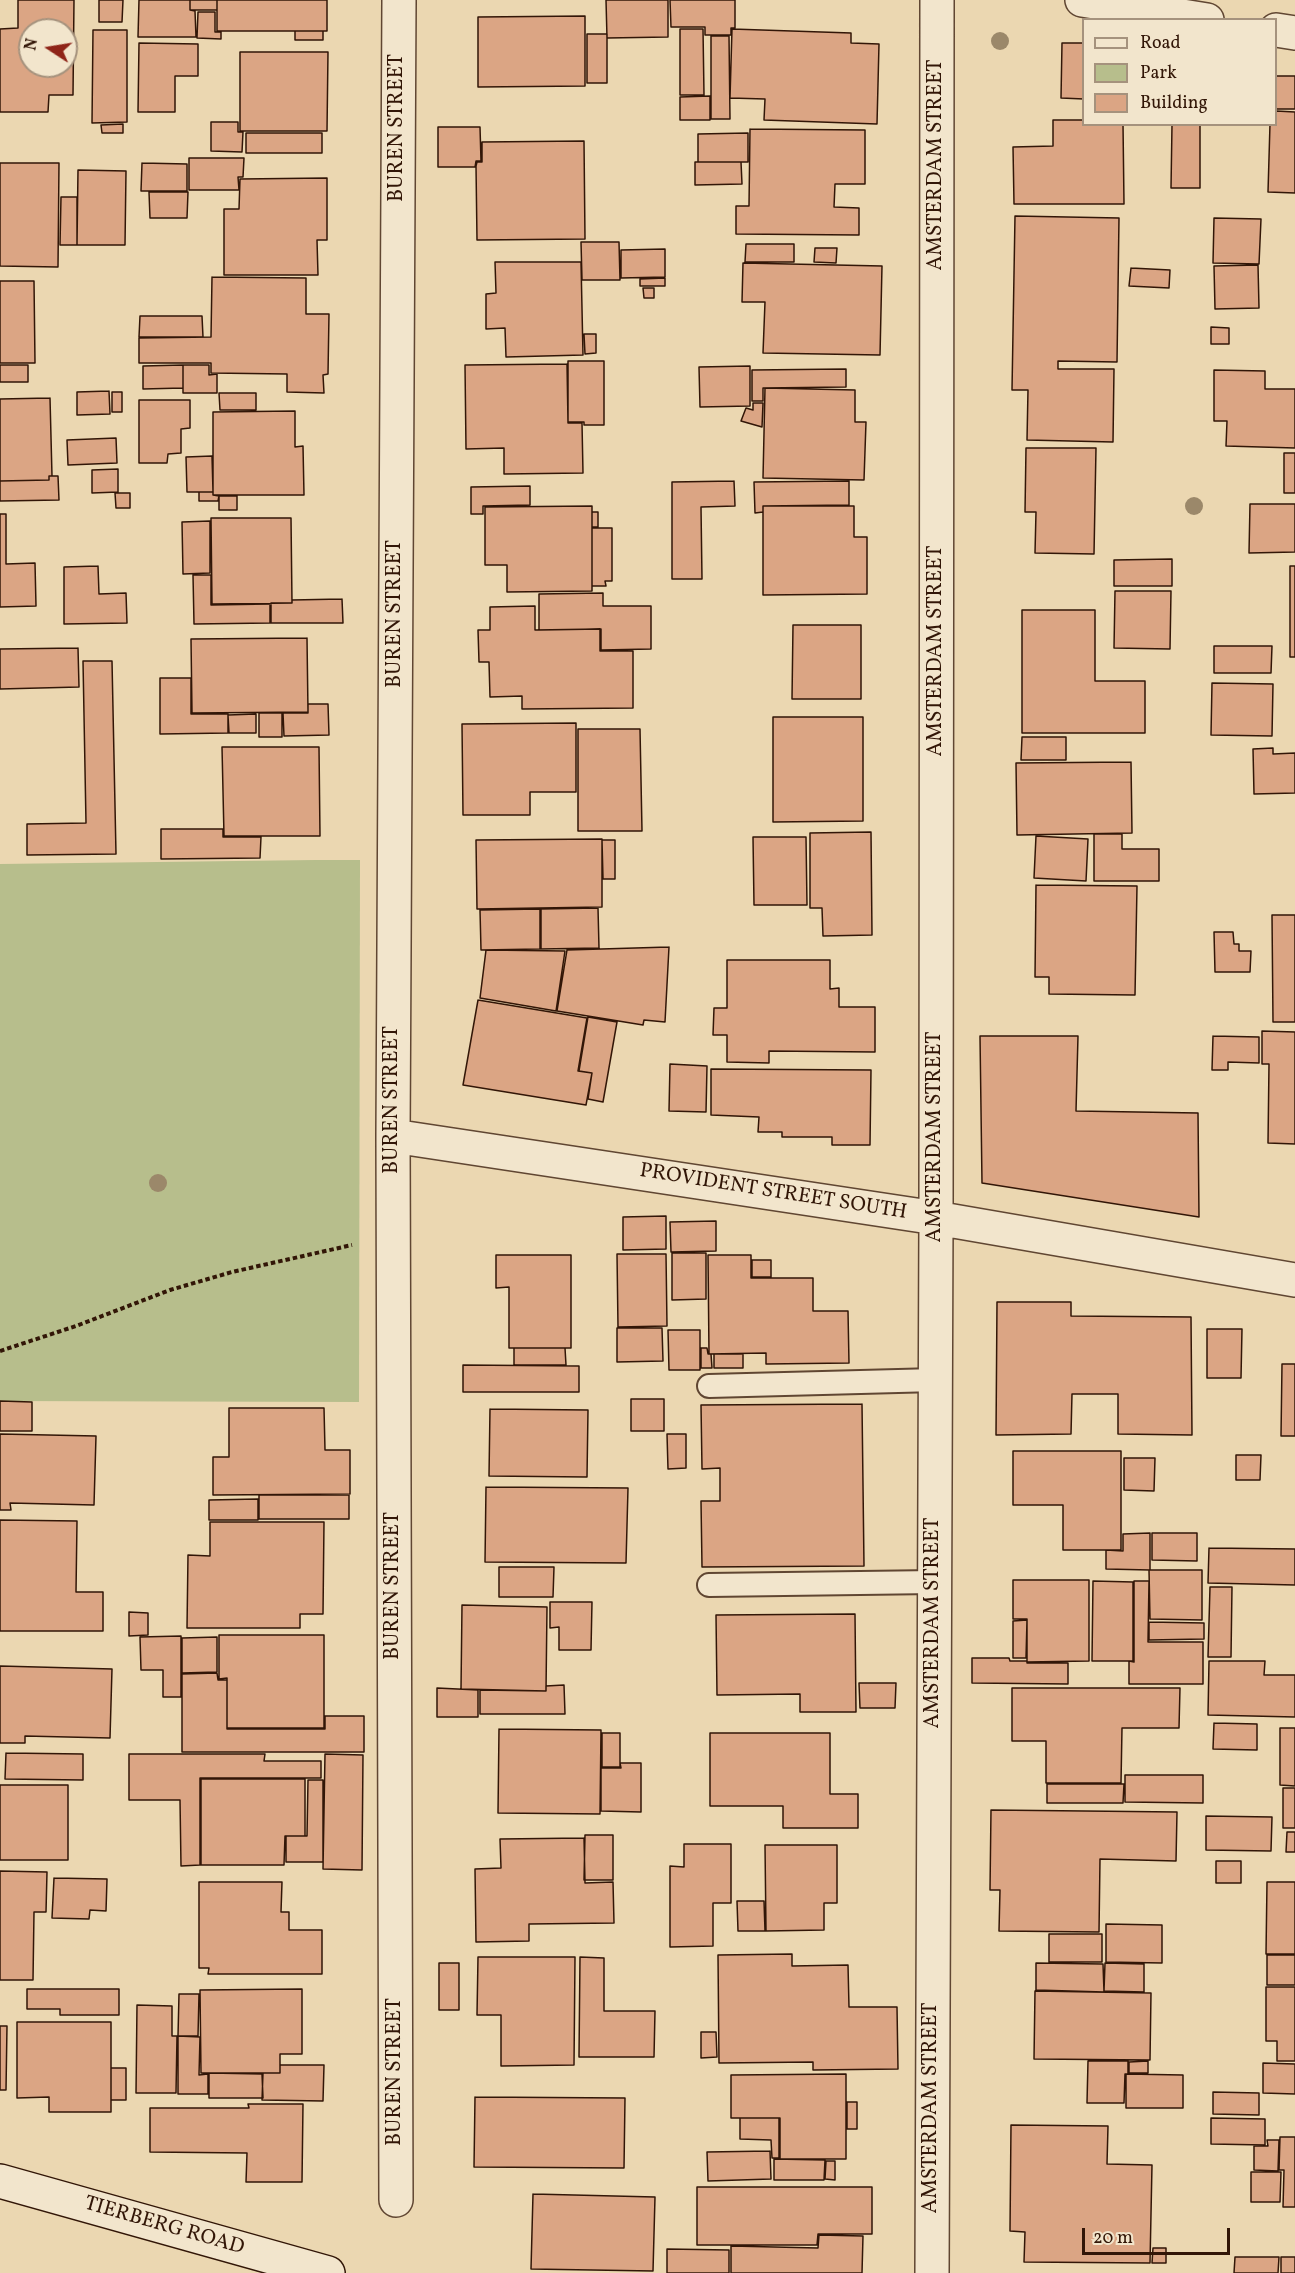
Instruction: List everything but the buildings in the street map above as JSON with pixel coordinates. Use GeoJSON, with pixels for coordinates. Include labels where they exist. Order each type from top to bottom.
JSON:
{"type":"FeatureCollection","features":[{"type":"Feature","properties":{"kind":"street","name":"BUREN STREET"},"geometry":{"type":"LineString","coordinates":[[396,2200],[393,1136],[399,0]]}},
{"type":"Feature","properties":{"kind":"street","name":"AMSTERDAM STREET"},"geometry":{"type":"LineString","coordinates":[[932,2273],[936,1380],[937,0]]}},
{"type":"Feature","properties":{"kind":"street"},"geometry":{"type":"LineString","coordinates":[[1082,0],[1194,18]]}},
{"type":"Feature","properties":{"kind":"street"},"geometry":{"type":"LineString","coordinates":[[1277,30],[1295,33]]}},
{"type":"Feature","properties":{"kind":"street","name":"PROVIDENT STREET SOUTH"},"geometry":{"type":"LineString","coordinates":[[393,1136],[936,1218],[1295,1280]]}},
{"type":"Feature","properties":{"kind":"street","name":"TIERBERG ROAD"},"geometry":{"type":"LineString","coordinates":[[0,2181],[328,2273]]}},
{"type":"Feature","properties":{"kind":"lane"},"geometry":{"type":"LineString","coordinates":[[710,1386],[936,1380]]}},
{"type":"Feature","properties":{"kind":"lane"},"geometry":{"type":"LineString","coordinates":[[709,1586],[935,1582]]}},
{"type":"Feature","properties":{"kind":"path"},"geometry":{"type":"LineString","coordinates":[[0,1351],[76,1326],[170,1290],[232,1272],[349,1245],[359,1245]]}},
{"type":"Feature","properties":{"kind":"green space"},"geometry":{"type":"Polygon","coordinates":[[[360,860],[359,1402],[0,1401],[0,864],[360,860]]]}}]}
